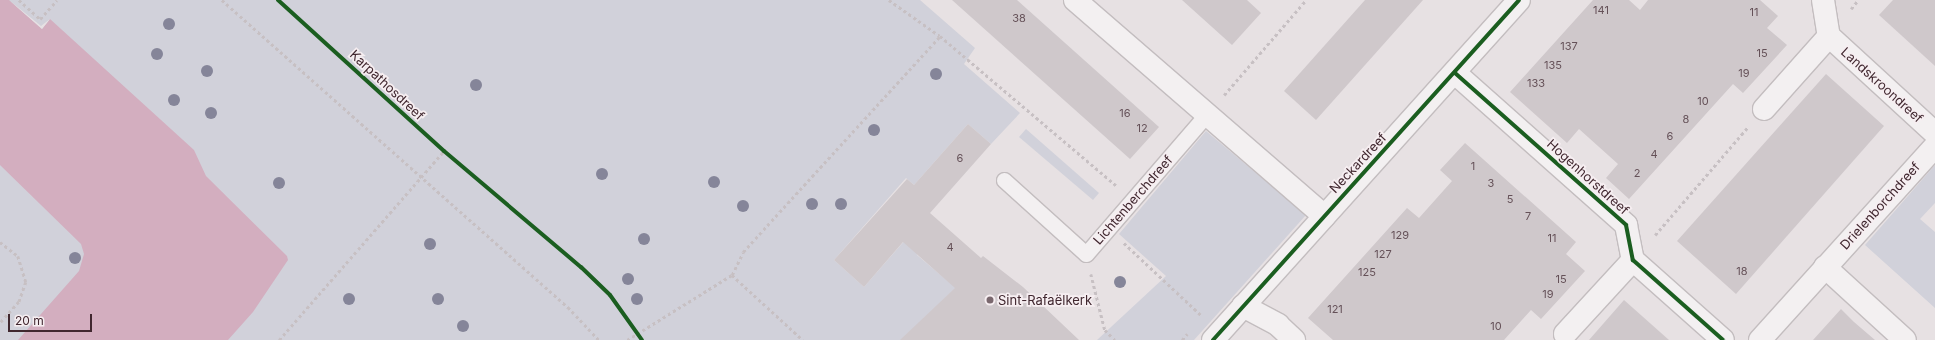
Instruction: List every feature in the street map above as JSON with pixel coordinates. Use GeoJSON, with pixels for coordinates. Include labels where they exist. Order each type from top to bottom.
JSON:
{"type":"FeatureCollection","features":[{"type":"Feature","properties":{"kind":"street"},"geometry":{"type":"LineString","coordinates":[[1075,0],[1205,116],[1324,216]]}},
{"type":"Feature","properties":{"kind":"street","name":"Neckardreef"},"geometry":{"type":"LineString","coordinates":[[1213,340],[1455,73],[1519,0]]}},
{"type":"Feature","properties":{"kind":"street"},"geometry":{"type":"LineString","coordinates":[[1764,108],[1829,36],[1823,0]]}},
{"type":"Feature","properties":{"kind":"street","name":"Landskroondreef"},"geometry":{"type":"LineString","coordinates":[[1829,36],[1935,133]]}},
{"type":"Feature","properties":{"kind":"street","name":"Hogenhorstdreef"},"geometry":{"type":"LineString","coordinates":[[1455,73],[1626,224],[1633,260]]}},
{"type":"Feature","properties":{"kind":"street","name":"Drielenborchdreef"},"geometry":{"type":"LineString","coordinates":[[1760,340],[1935,146]]}},
{"type":"Feature","properties":{"kind":"street"},"geometry":{"type":"LineString","coordinates":[[1565,334],[1633,260],[1723,340]]}},
{"type":"Feature","properties":{"kind":"street"},"geometry":{"type":"LineString","coordinates":[[1825,267],[1906,340]]}},
{"type":"Feature","properties":{"kind":"street"},"geometry":{"type":"LineString","coordinates":[[1243,306],[1278,325],[1294,340]]}},
{"type":"Feature","properties":{"kind":"lane","name":"Lichtenberchdreef"},"geometry":{"type":"LineString","coordinates":[[1004,180],[1086,254],[1134,201],[1205,116]]}},
{"type":"Feature","properties":{"kind":"path"},"geometry":{"type":"LineString","coordinates":[[19,0],[40,19],[57,0]]}},
{"type":"Feature","properties":{"kind":"path"},"geometry":{"type":"LineString","coordinates":[[222,0],[420,178],[568,307],[599,340]]}},
{"type":"Feature","properties":{"kind":"path"},"geometry":{"type":"LineString","coordinates":[[888,0],[940,36],[1134,201]]}},
{"type":"Feature","properties":{"kind":"path"},"geometry":{"type":"LineString","coordinates":[[1205,116],[1306,0]]}},
{"type":"Feature","properties":{"kind":"path"},"geometry":{"type":"LineString","coordinates":[[627,340],[732,275],[743,252],[940,36]]}},
{"type":"Feature","properties":{"kind":"path"},"geometry":{"type":"LineString","coordinates":[[1633,260],[1764,108]]}},
{"type":"Feature","properties":{"kind":"path"},"geometry":{"type":"LineString","coordinates":[[438,146],[449,156]]}},
{"type":"Feature","properties":{"kind":"path"},"geometry":{"type":"LineString","coordinates":[[279,340],[444,151]]}},
{"type":"Feature","properties":{"kind":"path"},"geometry":{"type":"LineString","coordinates":[[1109,229],[1203,317],[1198,323]]}},
{"type":"Feature","properties":{"kind":"path"},"geometry":{"type":"LineString","coordinates":[[0,242],[18,256],[26,282],[19,302],[0,323]]}},
{"type":"Feature","properties":{"kind":"path"},"geometry":{"type":"LineString","coordinates":[[1086,254],[1104,330],[1115,340]]}},
{"type":"Feature","properties":{"kind":"path"},"geometry":{"type":"LineString","coordinates":[[732,275],[803,340]]}},
{"type":"Feature","properties":{"kind":"path"},"geometry":{"type":"LineString","coordinates":[[634,327],[642,340]]}},
{"type":"Feature","properties":{"kind":"path"},"geometry":{"type":"LineString","coordinates":[[1182,340],[1192,328]]}},
{"type":"Feature","properties":{"kind":"shaded area"},"geometry":{"type":"Polygon","coordinates":[[[0,0],[920,0],[975,48],[964,64],[1020,113],[991,144],[968,124],[914,185],[906,178],[834,260],[864,287],[913,231],[917,255],[950,283],[964,280],[901,340],[0,340],[0,0]]]}},
{"type":"Feature","properties":{"kind":"shaded area"},"geometry":{"type":"Polygon","coordinates":[[[0,0],[9,0],[42,29],[50,19],[194,150],[206,176],[287,256],[288,260],[253,312],[228,340],[18,340],[79,271],[84,254],[81,244],[0,165],[0,0]]]}},
{"type":"Feature","properties":{"kind":"shaded area"},"geometry":{"type":"Polygon","coordinates":[[[1026,129],[1099,193],[1093,200],[1019,137],[1026,129]]]}},
{"type":"Feature","properties":{"kind":"shaded area"},"geometry":{"type":"Polygon","coordinates":[[[1206,131],[1306,215],[1194,340],[1097,340],[1166,276],[1119,234],[1206,131]]]}},
{"type":"Feature","properties":{"kind":"shaded area"},"geometry":{"type":"Polygon","coordinates":[[[1935,165],[1935,203],[1920,219],[1935,232],[1935,308],[1865,245],[1935,165]]]}},
{"type":"Feature","properties":{"kind":"pier"},"geometry":{"type":"Polygon","coordinates":[[[9,0],[41,26],[50,19],[42,29],[9,0]]]}},
{"type":"Feature","properties":{"kind":"building"},"geometry":{"type":"Polygon","coordinates":[[[952,0],[1017,0],[1159,127],[1130,159],[952,0]]]}},
{"type":"Feature","properties":{"kind":"building"},"geometry":{"type":"Polygon","coordinates":[[[1182,0],[1247,0],[1261,13],[1232,45],[1182,0]]]}},
{"type":"Feature","properties":{"kind":"building"},"geometry":{"type":"Polygon","coordinates":[[[1365,0],[1423,0],[1316,120],[1284,91],[1365,0]]]}},
{"type":"Feature","properties":{"kind":"building"},"geometry":{"type":"Polygon","coordinates":[[[1593,0],[1629,0],[1640,10],[1648,0],[1760,0],[1778,16],[1767,28],[1787,45],[1743,93],[1733,84],[1629,199],[1606,178],[1618,164],[1579,129],[1567,143],[1510,92],[1593,0]]]}},
{"type":"Feature","properties":{"kind":"building"},"geometry":{"type":"Polygon","coordinates":[[[1893,0],[1935,0],[1935,66],[1879,15],[1893,0]]]}},
{"type":"Feature","properties":{"kind":"building"},"geometry":{"type":"Polygon","coordinates":[[[1826,74],[1884,126],[1736,294],[1677,241],[1826,74]]]}},
{"type":"Feature","properties":{"kind":"building"},"geometry":{"type":"Polygon","coordinates":[[[968,124],[991,144],[930,213],[981,258],[983,256],[1023,287],[1079,340],[900,340],[955,288],[903,242],[864,287],[834,260],[907,179],[914,185],[968,124]]]}},
{"type":"Feature","properties":{"kind":"building"},"geometry":{"type":"Polygon","coordinates":[[[1465,143],[1576,242],[1566,254],[1585,271],[1541,319],[1531,310],[1504,340],[1333,340],[1308,318],[1407,208],[1419,218],[1452,181],[1440,170],[1465,143]]]}},
{"type":"Feature","properties":{"kind":"building"},"geometry":{"type":"Polygon","coordinates":[[[1624,300],[1669,340],[1589,340],[1624,300]]]}},
{"type":"Feature","properties":{"kind":"building"},"geometry":{"type":"Polygon","coordinates":[[[1841,309],[1854,322],[1875,340],[1813,340],[1841,309]]]}},
{"type":"Feature","properties":{"kind":"cycle path","name":"Karpathosdreef"},"geometry":{"type":"LineString","coordinates":[[278,0],[444,151],[581,267],[610,295],[642,340]]}},
{"type":"Feature","properties":{"kind":"cycle path"},"geometry":{"type":"LineString","coordinates":[[1213,340],[1519,0]]}},
{"type":"Feature","properties":{"kind":"cycle path"},"geometry":{"type":"LineString","coordinates":[[1455,73],[1626,225],[1633,260],[1723,340]]}},
{"type":"Feature","properties":{"kind":"place","name":"Sint-Rafaëlkerk"},"geometry":{"type":"Point","coordinates":[990,300]}}]}
